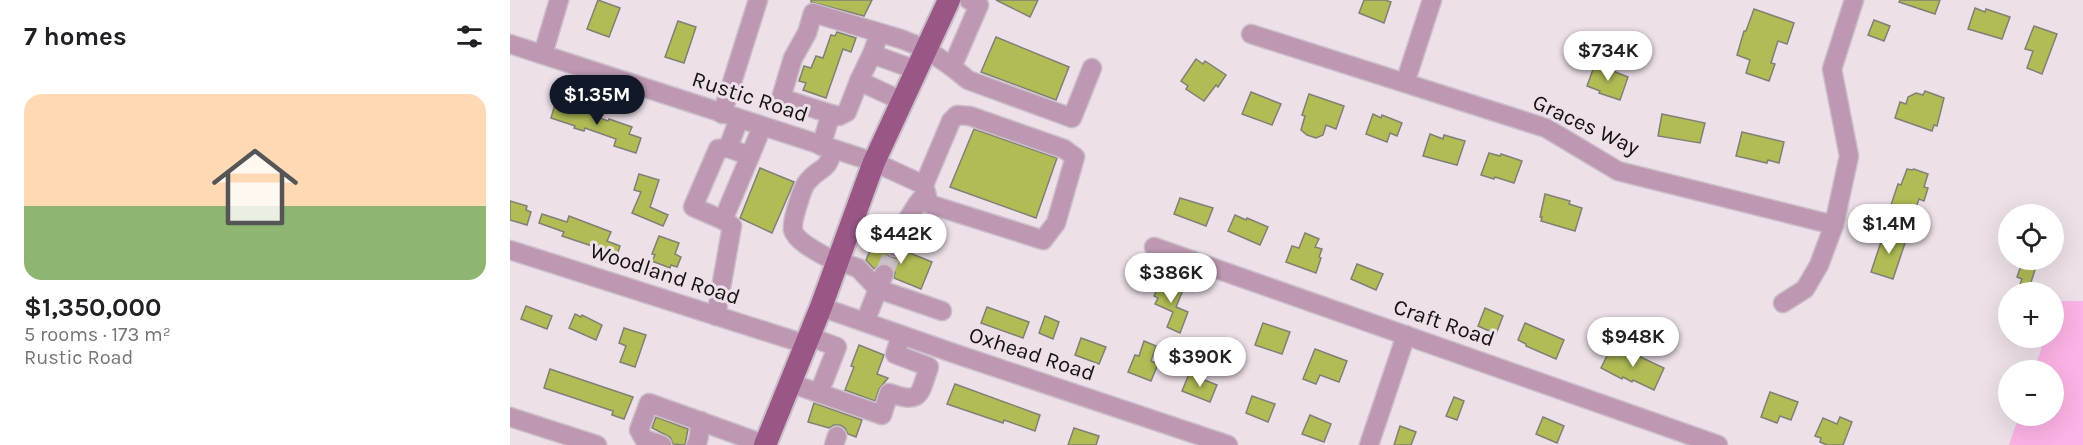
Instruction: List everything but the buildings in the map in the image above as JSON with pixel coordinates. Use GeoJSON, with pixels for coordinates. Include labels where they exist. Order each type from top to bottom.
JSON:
{"type":"FeatureCollection","features":[{"type":"Feature","properties":{"kind":"main road"},"geometry":{"type":"LineString","coordinates":[[760,443],[790,383],[821,307],[874,162],[949,0]]}},
{"type":"Feature","properties":{"kind":"street"},"geometry":{"type":"LineString","coordinates":[[543,54],[559,0]]}},
{"type":"Feature","properties":{"kind":"street"},"geometry":{"type":"LineString","coordinates":[[729,148],[731,117],[758,0]]}},
{"type":"Feature","properties":{"kind":"street"},"geometry":{"type":"LineString","coordinates":[[952,67],[979,5],[969,0]]}},
{"type":"Feature","properties":{"kind":"street"},"geometry":{"type":"LineString","coordinates":[[1405,82],[1432,0]]}},
{"type":"Feature","properties":{"kind":"street"},"geometry":{"type":"LineString","coordinates":[[1783,303],[1805,289],[1819,265],[1834,225],[1849,156],[1832,69],[1854,0]]}},
{"type":"Feature","properties":{"kind":"street"},"geometry":{"type":"LineString","coordinates":[[723,220],[750,156],[781,98],[793,58],[807,33],[813,13],[926,49],[968,80],[1072,118],[1092,68]]}},
{"type":"Feature","properties":{"kind":"street"},"geometry":{"type":"LineString","coordinates":[[781,98],[839,116],[848,112],[879,33]]}},
{"type":"Feature","properties":{"kind":"street","name":"Graces Way"},"geometry":{"type":"LineString","coordinates":[[1251,34],[1546,128],[1618,171],[1834,225]]}},
{"type":"Feature","properties":{"kind":"street","name":"Rustic Road"},"geometry":{"type":"LineString","coordinates":[[510,44],[874,162],[925,189],[929,204],[1043,240],[1056,223],[1075,157],[1064,149],[970,116],[957,116],[951,121],[925,189]]}},
{"type":"Feature","properties":{"kind":"street"},"geometry":{"type":"LineString","coordinates":[[872,54],[916,70]]}},
{"type":"Feature","properties":{"kind":"street"},"geometry":{"type":"LineString","coordinates":[[859,81],[902,101]]}},
{"type":"Feature","properties":{"kind":"street"},"geometry":{"type":"LineString","coordinates":[[831,114],[827,148],[828,165],[808,180],[805,186],[794,222],[796,237],[838,262],[858,268],[942,311]]}},
{"type":"Feature","properties":{"kind":"street"},"geometry":{"type":"LineString","coordinates":[[716,316],[732,226],[693,207],[718,149],[729,148],[750,156]]}},
{"type":"Feature","properties":{"kind":"street"},"geometry":{"type":"LineString","coordinates":[[895,247],[904,225],[925,189]]}},
{"type":"Feature","properties":{"kind":"street","name":"Craft Road"},"geometry":{"type":"LineString","coordinates":[[1154,247],[1718,445]]}},
{"type":"Feature","properties":{"kind":"street","name":"Woodland Road"},"geometry":{"type":"LineString","coordinates":[[510,250],[716,316],[837,346],[819,393]]}},
{"type":"Feature","properties":{"kind":"street"},"geometry":{"type":"LineString","coordinates":[[865,322],[881,281]]}},
{"type":"Feature","properties":{"kind":"street","name":"Oxhead Road"},"geometry":{"type":"LineString","coordinates":[[821,307],[1228,445]]}},
{"type":"Feature","properties":{"kind":"street"},"geometry":{"type":"LineString","coordinates":[[901,335],[895,354],[929,367]]}},
{"type":"Feature","properties":{"kind":"street"},"geometry":{"type":"LineString","coordinates":[[1369,445],[1406,336]]}},
{"type":"Feature","properties":{"kind":"street"},"geometry":{"type":"LineString","coordinates":[[790,383],[882,414],[890,393],[907,399],[920,393],[936,347]]}},
{"type":"Feature","properties":{"kind":"street"},"geometry":{"type":"LineString","coordinates":[[662,445],[644,439],[639,430],[649,402],[760,443]]}},
{"type":"Feature","properties":{"kind":"street"},"geometry":{"type":"LineString","coordinates":[[510,417],[597,445]]}},
{"type":"Feature","properties":{"kind":"street"},"geometry":{"type":"LineString","coordinates":[[696,445],[699,441],[698,428],[701,421]]}},
{"type":"Feature","properties":{"kind":"shaded area"},"geometry":{"type":"Polygon","coordinates":[[[2064,301],[2083,301],[2083,445],[2009,445],[2016,426],[2064,426],[2064,360],[2037,360],[2042,348],[2064,348],[2064,301]]]}},
{"type":"Feature","properties":{"kind":"tunnel"},"geometry":{"type":"LineString","coordinates":[[884,274],[895,247]]}}]}
